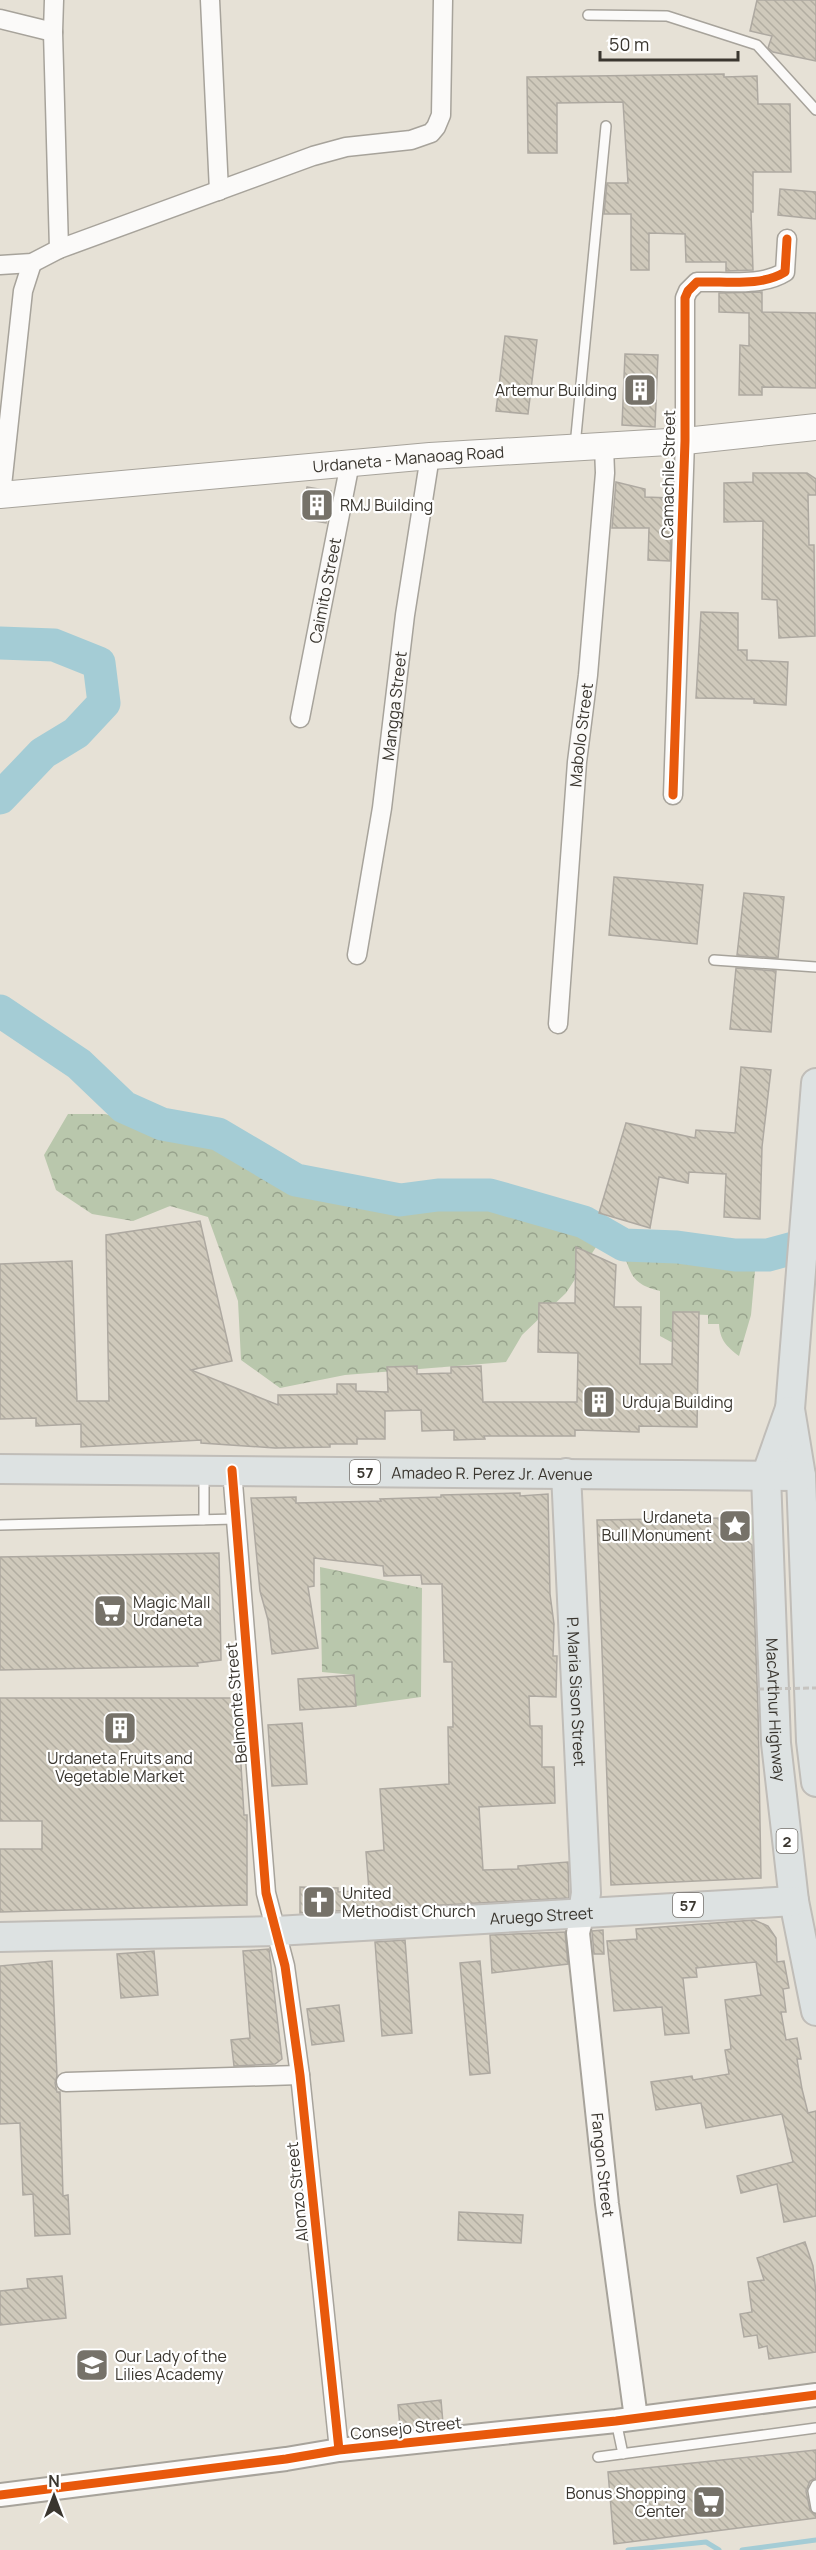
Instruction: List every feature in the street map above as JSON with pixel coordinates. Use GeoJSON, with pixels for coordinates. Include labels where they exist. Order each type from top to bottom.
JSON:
{"type":"FeatureCollection","features":[{"type":"Feature","properties":{"kind":"main road","name":"Urdaneta - Manaoag Road"},"geometry":{"type":"LineString","coordinates":[[0,495],[430,456],[685,441],[816,427]]}},
{"type":"Feature","properties":{"kind":"main road","name":"MacArthur Highway"},"geometry":{"type":"LineString","coordinates":[[816,1091],[790,1409],[766,1476],[765,1679],[776,1743],[794,1900],[816,2011]]}},
{"type":"Feature","properties":{"kind":"main road","name":"MacArthur Highway"},"geometry":{"type":"LineString","coordinates":[[790,1409],[809,1476],[812,1741],[816,1782]]}},
{"type":"Feature","properties":{"kind":"main road","name":"Amadeo R. Perez Jr. Avenue"},"geometry":{"type":"LineString","coordinates":[[0,1469],[809,1476]]}},
{"type":"Feature","properties":{"kind":"main road","name":"P. Maria Sison Street"},"geometry":{"type":"LineString","coordinates":[[566,1473],[586,1893],[583,1912]]}},
{"type":"Feature","properties":{"kind":"main road","name":"Amadeo R. Perez Jr. Avenue"},"geometry":{"type":"LineString","coordinates":[[566,1505],[579,1494],[592,1490],[713,1492],[723,1487],[731,1475]]}},
{"type":"Feature","properties":{"kind":"main road"},"geometry":{"type":"LineString","coordinates":[[765,1679],[812,1677]]}},
{"type":"Feature","properties":{"kind":"main road","name":"Aruego Street"},"geometry":{"type":"LineString","coordinates":[[0,1937],[276,1931],[794,1900]]}},
{"type":"Feature","properties":{"kind":"street"},"geometry":{"type":"LineString","coordinates":[[54,0],[59,249]]}},
{"type":"Feature","properties":{"kind":"street"},"geometry":{"type":"LineString","coordinates":[[210,0],[219,191]]}},
{"type":"Feature","properties":{"kind":"street"},"geometry":{"type":"LineString","coordinates":[[0,265],[32,263],[59,249],[327,152],[346,147],[411,140],[431,133],[441,115],[443,0]]}},
{"type":"Feature","properties":{"kind":"street"},"geometry":{"type":"LineString","coordinates":[[0,20],[53,32]]}},
{"type":"Feature","properties":{"kind":"street","name":"Camachile Street"},"geometry":{"type":"LineString","coordinates":[[673,795],[685,441],[685,298],[697,282],[774,279],[785,272],[787,239]]}},
{"type":"Feature","properties":{"kind":"street"},"geometry":{"type":"LineString","coordinates":[[0,495],[23,291],[32,263]]}},
{"type":"Feature","properties":{"kind":"street","name":"Mabolo Street"},"geometry":{"type":"LineString","coordinates":[[558,1024],[577,762],[605,474],[604,446]]}},
{"type":"Feature","properties":{"kind":"street","name":"Mangga Street"},"geometry":{"type":"LineString","coordinates":[[357,955],[382,808],[405,615],[430,456]]}},
{"type":"Feature","properties":{"kind":"street","name":"Caimito Street"},"geometry":{"type":"LineString","coordinates":[[300,718],[350,464]]}},
{"type":"Feature","properties":{"kind":"street","name":"Belmonte Street"},"geometry":{"type":"LineString","coordinates":[[232,1470],[266,1893],[276,1931]]}},
{"type":"Feature","properties":{"kind":"street","name":"Fangon Street"},"geometry":{"type":"LineString","coordinates":[[583,1912],[578,1933],[607,2204],[626,2420]]}},
{"type":"Feature","properties":{"kind":"street","name":"Alonzo Street"},"geometry":{"type":"LineString","coordinates":[[276,1931],[285,1966],[300,2074],[339,2450]]}},
{"type":"Feature","properties":{"kind":"street"},"geometry":{"type":"LineString","coordinates":[[66,2082],[300,2074]]}},
{"type":"Feature","properties":{"kind":"street","name":"Consejo Street"},"geometry":{"type":"LineString","coordinates":[[0,2495],[286,2459],[339,2450],[626,2420],[816,2395]]}},
{"type":"Feature","properties":{"kind":"lane"},"geometry":{"type":"LineString","coordinates":[[588,15],[667,16],[757,45],[816,110]]}},
{"type":"Feature","properties":{"kind":"lane"},"geometry":{"type":"LineString","coordinates":[[575,448],[606,126]]}},
{"type":"Feature","properties":{"kind":"lane"},"geometry":{"type":"LineString","coordinates":[[714,960],[816,967]]}},
{"type":"Feature","properties":{"kind":"lane"},"geometry":{"type":"LineString","coordinates":[[203,1471],[204,1520]]}},
{"type":"Feature","properties":{"kind":"lane"},"geometry":{"type":"LineString","coordinates":[[0,1525],[235,1519]]}},
{"type":"Feature","properties":{"kind":"lane"},"geometry":{"type":"LineString","coordinates":[[623,2454],[626,2420]]}},
{"type":"Feature","properties":{"kind":"lane"},"geometry":{"type":"LineString","coordinates":[[598,2457],[816,2428]]}},
{"type":"Feature","properties":{"kind":"lane"},"geometry":{"type":"LineString","coordinates":[[816,2485],[813,2491],[816,2508]]}},
{"type":"Feature","properties":{"kind":"path"},"geometry":{"type":"LineString","coordinates":[[765,1679],[812,1677]]}},
{"type":"Feature","properties":{"kind":"green space"},"geometry":{"type":"Polygon","coordinates":[[[68,1114],[105,1114],[229,1147],[278,1179],[396,1203],[414,1204],[432,1198],[474,1199],[513,1206],[600,1241],[566,1293],[522,1335],[506,1362],[345,1375],[280,1388],[241,1360],[238,1301],[208,1217],[170,1206],[133,1221],[92,1214],[56,1190],[44,1155],[68,1114]]]}},
{"type":"Feature","properties":{"kind":"green space"},"geometry":{"type":"Polygon","coordinates":[[[623,1252],[756,1260],[751,1315],[739,1356],[725,1342],[719,1324],[708,1324],[708,1315],[683,1314],[682,1344],[671,1342],[660,1336],[660,1291],[644,1285],[635,1278],[623,1252]]]}},
{"type":"Feature","properties":{"kind":"green space"},"geometry":{"type":"Polygon","coordinates":[[[734,1511],[741,1512],[753,1521],[755,1542],[723,1516],[734,1511]]]}},
{"type":"Feature","properties":{"kind":"green space"},"geometry":{"type":"Polygon","coordinates":[[[320,1567],[422,1588],[421,1697],[356,1706],[354,1675],[322,1672],[320,1567]]]}},
{"type":"Feature","properties":{"kind":"building"},"geometry":{"type":"Polygon","coordinates":[[[757,0],[816,0],[816,61],[773,52],[768,48],[772,36],[750,31],[757,0]]]}},
{"type":"Feature","properties":{"kind":"building"},"geometry":{"type":"Polygon","coordinates":[[[724,74],[724,77],[757,76],[758,104],[790,104],[791,172],[753,172],[753,212],[751,212],[753,270],[726,271],[726,262],[686,262],[685,234],[649,233],[649,270],[631,270],[631,214],[604,214],[607,183],[628,183],[623,102],[557,103],[557,153],[528,153],[527,77],[724,74]]]}},
{"type":"Feature","properties":{"kind":"building"},"geometry":{"type":"Polygon","coordinates":[[[780,189],[816,192],[816,219],[778,215],[780,189]]]}},
{"type":"Feature","properties":{"kind":"building"},"geometry":{"type":"Polygon","coordinates":[[[762,292],[762,312],[816,313],[816,388],[762,387],[762,395],[739,395],[740,345],[749,346],[749,313],[719,312],[719,293],[762,292]]]}},
{"type":"Feature","properties":{"kind":"building"},"geometry":{"type":"Polygon","coordinates":[[[505,336],[537,340],[528,414],[496,411],[505,336]]]}},
{"type":"Feature","properties":{"kind":"building","name":"Artemur Building"},"geometry":{"type":"Polygon","coordinates":[[[625,354],[658,355],[655,427],[622,425],[625,354]]]}},
{"type":"Feature","properties":{"kind":"building"},"geometry":{"type":"Polygon","coordinates":[[[753,473],[807,473],[816,479],[816,495],[808,495],[809,545],[814,545],[815,636],[779,638],[777,600],[762,599],[763,521],[724,522],[724,483],[753,482],[753,473]]]}},
{"type":"Feature","properties":{"kind":"building"},"geometry":{"type":"Polygon","coordinates":[[[616,482],[645,489],[645,497],[672,498],[670,561],[648,560],[649,528],[612,528],[616,482]]]}},
{"type":"Feature","properties":{"kind":"building","name":"RMJ Building"},"geometry":{"type":"Polygon","coordinates":[[[307,487],[331,491],[326,523],[302,519],[307,487]]]}},
{"type":"Feature","properties":{"kind":"building"},"geometry":{"type":"Polygon","coordinates":[[[701,612],[738,613],[738,650],[747,650],[747,660],[788,662],[786,705],[754,703],[754,699],[696,698],[701,612]]]}},
{"type":"Feature","properties":{"kind":"building"},"geometry":{"type":"Polygon","coordinates":[[[614,877],[703,885],[697,944],[609,935],[614,877]]]}},
{"type":"Feature","properties":{"kind":"building"},"geometry":{"type":"Polygon","coordinates":[[[744,893],[784,897],[778,958],[737,955],[744,893]]]}},
{"type":"Feature","properties":{"kind":"building"},"geometry":{"type":"Polygon","coordinates":[[[736,968],[776,971],[771,1032],[730,1029],[736,968]]]}},
{"type":"Feature","properties":{"kind":"building"},"geometry":{"type":"Polygon","coordinates":[[[741,1067],[771,1070],[762,1147],[760,1219],[724,1217],[726,1174],[689,1172],[688,1183],[659,1177],[650,1228],[599,1213],[626,1123],[695,1138],[696,1130],[735,1133],[741,1067]]]}},
{"type":"Feature","properties":{"kind":"building"},"geometry":{"type":"Polygon","coordinates":[[[200,1221],[232,1361],[191,1370],[278,1405],[278,1395],[337,1394],[337,1384],[356,1384],[356,1391],[388,1392],[387,1367],[417,1366],[417,1374],[451,1373],[451,1367],[481,1366],[483,1402],[577,1402],[578,1353],[538,1352],[539,1303],[575,1303],[576,1247],[616,1265],[614,1307],[641,1307],[640,1364],[672,1364],[673,1312],[699,1312],[697,1427],[639,1426],[639,1432],[575,1430],[575,1436],[484,1436],[485,1439],[454,1440],[454,1430],[422,1431],[421,1410],[385,1411],[385,1439],[357,1439],[357,1444],[275,1448],[201,1443],[201,1440],[81,1447],[81,1424],[36,1426],[36,1418],[0,1419],[0,1264],[72,1261],[77,1401],[109,1401],[106,1235],[200,1221]]]}},
{"type":"Feature","properties":{"kind":"building"},"geometry":{"type":"Polygon","coordinates":[[[520,1493],[520,1496],[548,1494],[550,1594],[554,1624],[553,1656],[557,1656],[556,1697],[529,1696],[530,1726],[542,1726],[542,1767],[554,1767],[555,1803],[479,1807],[483,1870],[518,1869],[518,1866],[568,1862],[569,1898],[300,1913],[300,1887],[338,1888],[338,1892],[369,1890],[366,1852],[384,1850],[380,1789],[449,1784],[448,1727],[453,1727],[452,1662],[444,1662],[442,1584],[422,1584],[421,1575],[384,1576],[383,1566],[314,1558],[314,1586],[308,1587],[318,1648],[272,1654],[268,1620],[260,1591],[251,1498],[296,1497],[296,1503],[520,1493]]]}},
{"type":"Feature","properties":{"kind":"building"},"geometry":{"type":"Polygon","coordinates":[[[722,1518],[752,1545],[761,1878],[611,1885],[597,1520],[722,1518]]]}},
{"type":"Feature","properties":{"kind":"building","name":"Magic Mall Urdaneta"},"geometry":{"type":"Polygon","coordinates":[[[219,1553],[221,1660],[197,1663],[198,1666],[0,1670],[0,1557],[219,1553]]]}},
{"type":"Feature","properties":{"kind":"building"},"geometry":{"type":"Polygon","coordinates":[[[354,1675],[356,1706],[300,1710],[298,1679],[354,1675]]]}},
{"type":"Feature","properties":{"kind":"building"},"geometry":{"type":"Polygon","coordinates":[[[0,1698],[237,1698],[244,1815],[247,1815],[247,1905],[0,1912],[0,1849],[42,1849],[42,1821],[0,1821],[0,1698]]]}},
{"type":"Feature","properties":{"kind":"building"},"geometry":{"type":"Polygon","coordinates":[[[302,1723],[307,1784],[272,1786],[268,1725],[302,1723]]]}},
{"type":"Feature","properties":{"kind":"building"},"geometry":{"type":"Polygon","coordinates":[[[754,1920],[768,1926],[776,1938],[777,1962],[784,1961],[789,1988],[783,1989],[786,2012],[781,2012],[786,2040],[797,2038],[801,2059],[797,2059],[808,2113],[816,2111],[816,2216],[784,2222],[777,2184],[741,2193],[737,2176],[793,2162],[782,2114],[706,2128],[701,2103],[656,2110],[651,2082],[692,2076],[693,2080],[729,2074],[725,2050],[731,2049],[725,2000],[761,1995],[756,1962],[696,1968],[697,1977],[683,1978],[689,2033],[665,2035],[662,2007],[614,2011],[607,1941],[637,1939],[636,1929],[754,1920]]]}},
{"type":"Feature","properties":{"kind":"building"},"geometry":{"type":"Polygon","coordinates":[[[603,1930],[604,1954],[594,1954],[592,1931],[603,1930]]]}},
{"type":"Feature","properties":{"kind":"building"},"geometry":{"type":"Polygon","coordinates":[[[565,1932],[568,1964],[492,1973],[490,1935],[565,1932]]]}},
{"type":"Feature","properties":{"kind":"building"},"geometry":{"type":"Polygon","coordinates":[[[405,1940],[412,2033],[382,2036],[375,1942],[405,1940]]]}},
{"type":"Feature","properties":{"kind":"building"},"geometry":{"type":"Polygon","coordinates":[[[269,1949],[282,2059],[275,2064],[234,2066],[231,2040],[250,2038],[243,1951],[269,1949]]]}},
{"type":"Feature","properties":{"kind":"building"},"geometry":{"type":"Polygon","coordinates":[[[154,1951],[158,1995],[121,1998],[117,1954],[154,1951]]]}},
{"type":"Feature","properties":{"kind":"building"},"geometry":{"type":"Polygon","coordinates":[[[52,1961],[57,2076],[55,2083],[57,2092],[60,2092],[63,2196],[68,2195],[70,2234],[35,2236],[33,2194],[23,2195],[20,2123],[0,2124],[0,1966],[52,1961]]]}},
{"type":"Feature","properties":{"kind":"building"},"geometry":{"type":"Polygon","coordinates":[[[480,1961],[490,2073],[470,2075],[460,1963],[480,1961]]]}},
{"type":"Feature","properties":{"kind":"building"},"geometry":{"type":"Polygon","coordinates":[[[339,2005],[344,2041],[312,2045],[307,2009],[339,2005]]]}},
{"type":"Feature","properties":{"kind":"building"},"geometry":{"type":"Polygon","coordinates":[[[459,2212],[523,2215],[521,2243],[458,2240],[459,2212]]]}},
{"type":"Feature","properties":{"kind":"building"},"geometry":{"type":"Polygon","coordinates":[[[805,2242],[813,2266],[816,2293],[816,2352],[769,2359],[767,2346],[759,2348],[757,2335],[744,2337],[740,2314],[752,2312],[748,2282],[764,2280],[757,2258],[805,2242]]]}},
{"type":"Feature","properties":{"kind":"building"},"geometry":{"type":"Polygon","coordinates":[[[62,2276],[66,2318],[0,2325],[0,2291],[28,2288],[27,2279],[62,2276]]]}},
{"type":"Feature","properties":{"kind":"building"},"geometry":{"type":"Polygon","coordinates":[[[441,2400],[443,2423],[400,2427],[398,2405],[441,2400]]]}},
{"type":"Feature","properties":{"kind":"building","name":"Bonus Shopping Center"},"geometry":{"type":"Polygon","coordinates":[[[816,2450],[816,2478],[810,2481],[806,2491],[810,2510],[816,2518],[614,2544],[608,2472],[816,2450]]]}},
{"type":"Feature","properties":{"kind":"waterway"},"geometry":{"type":"LineString","coordinates":[[0,643],[54,645],[99,663],[104,703],[76,733],[43,753],[0,798]]}},
{"type":"Feature","properties":{"kind":"waterway"},"geometry":{"type":"LineString","coordinates":[[0,1011],[79,1064],[124,1107],[162,1124],[218,1134],[296,1180],[400,1200],[438,1195],[490,1195],[584,1222],[624,1245],[677,1247],[735,1255],[768,1255],[816,1242]]}},
{"type":"Feature","properties":{"kind":"waterway"},"geometry":{"type":"LineString","coordinates":[[742,2550],[816,2540]]}},
{"type":"Feature","properties":{"kind":"waterway"},"geometry":{"type":"LineString","coordinates":[[628,2550],[706,2542],[719,2550]]}},
{"type":"Feature","properties":{"kind":"cycle path"},"geometry":{"type":"LineString","coordinates":[[673,795],[685,441],[685,298],[697,282],[765,280],[785,272],[787,239]]}},
{"type":"Feature","properties":{"kind":"cycle path"},"geometry":{"type":"LineString","coordinates":[[232,1470],[266,1893],[285,1966],[300,2075],[339,2450]]}},
{"type":"Feature","properties":{"kind":"cycle path"},"geometry":{"type":"LineString","coordinates":[[0,2495],[286,2459],[339,2450],[616,2421],[816,2395]]}},
{"type":"Feature","properties":{"kind":"place","name":"Artemur Building"},"geometry":{"type":"Point","coordinates":[640,390]}},
{"type":"Feature","properties":{"kind":"place","name":"RMJ Building"},"geometry":{"type":"Point","coordinates":[317,505]}},
{"type":"Feature","properties":{"kind":"place","name":"Urduja Building"},"geometry":{"type":"Point","coordinates":[599,1402]}},
{"type":"Feature","properties":{"kind":"place","name":"Urdaneta Bull Monument"},"geometry":{"type":"Point","coordinates":[735,1526]}},
{"type":"Feature","properties":{"kind":"place","name":"Magic Mall Urdaneta"},"geometry":{"type":"Point","coordinates":[110,1611]}},
{"type":"Feature","properties":{"kind":"place","name":"Urdaneta Fruits and Vegetable Market"},"geometry":{"type":"Point","coordinates":[120,1728]}},
{"type":"Feature","properties":{"kind":"place","name":"United Methodist Church"},"geometry":{"type":"Point","coordinates":[319,1902]}},
{"type":"Feature","properties":{"kind":"place","name":"Our Lady of the Lilies Academy"},"geometry":{"type":"Point","coordinates":[92,2365]}},
{"type":"Feature","properties":{"kind":"place","name":"Bonus Shopping Center"},"geometry":{"type":"Point","coordinates":[709,2502]}}]}
